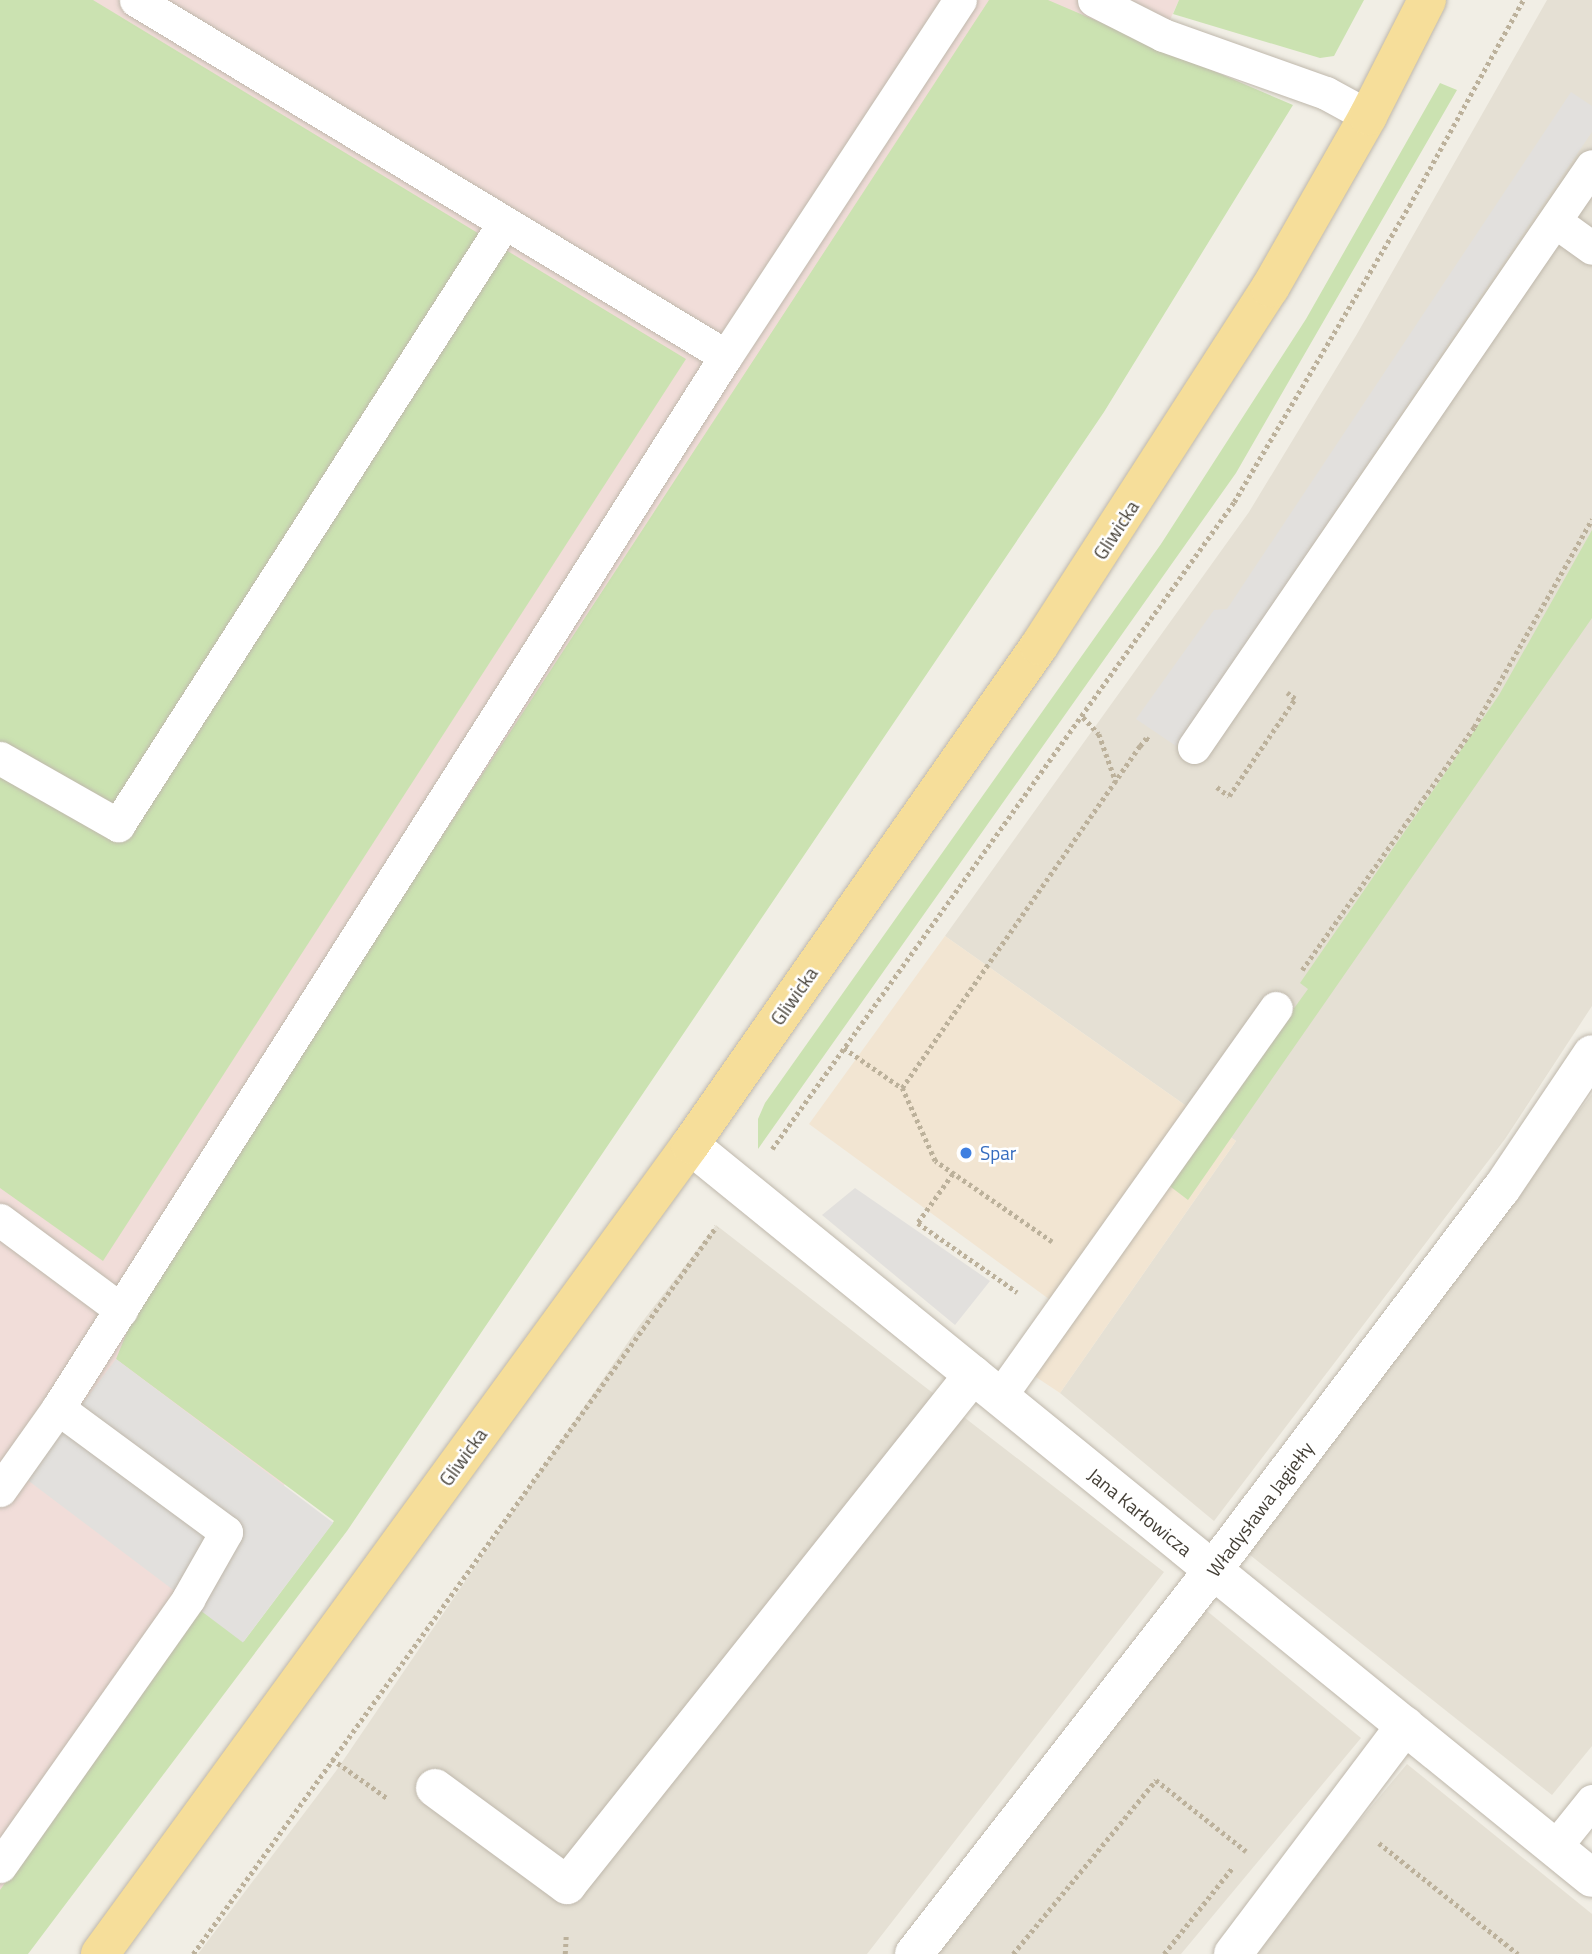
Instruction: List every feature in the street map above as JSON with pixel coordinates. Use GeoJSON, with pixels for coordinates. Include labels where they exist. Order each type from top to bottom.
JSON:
{"type":"FeatureCollection","features":[{"type":"Feature","properties":{"kind":"main road","name":"Gliwicka"},"geometry":{"type":"LineString","coordinates":[[100,1954],[690,1145],[1047,634],[1270,288],[1368,116],[1427,0]]}},
{"type":"Feature","properties":{"kind":"street","name":"Władysława Jagiełły"},"geometry":{"type":"LineString","coordinates":[[914,1954],[1213,1571],[1502,1188],[1592,1054]]}},
{"type":"Feature","properties":{"kind":"street","name":"Jana Karłowicza"},"geometry":{"type":"LineString","coordinates":[[690,1145],[746,1187],[1592,1878]]}},
{"type":"Feature","properties":{"kind":"street"},"geometry":{"type":"LineString","coordinates":[[435,1788],[567,1885],[987,1386]]}},
{"type":"Feature","properties":{"kind":"street"},"geometry":{"type":"LineString","coordinates":[[1233,1954],[1405,1726]]}},
{"type":"Feature","properties":{"kind":"lane"},"geometry":{"type":"LineString","coordinates":[[136,0],[726,356]]}},
{"type":"Feature","properties":{"kind":"lane"},"geometry":{"type":"LineString","coordinates":[[0,1490],[58,1408],[726,356],[960,0]]}},
{"type":"Feature","properties":{"kind":"lane"},"geometry":{"type":"LineString","coordinates":[[1094,0],[1163,35],[1326,93],[1368,116]]}},
{"type":"Feature","properties":{"kind":"lane"},"geometry":{"type":"LineString","coordinates":[[1194,747],[1592,166]]}},
{"type":"Feature","properties":{"kind":"lane"},"geometry":{"type":"LineString","coordinates":[[1556,222],[1592,248]]}},
{"type":"Feature","properties":{"kind":"lane"},"geometry":{"type":"LineString","coordinates":[[0,758],[118,825],[504,223]]}},
{"type":"Feature","properties":{"kind":"lane"},"geometry":{"type":"LineString","coordinates":[[987,1386],[1054,1321],[1276,1008]]}},
{"type":"Feature","properties":{"kind":"lane"},"geometry":{"type":"LineString","coordinates":[[0,1220],[121,1310]]}},
{"type":"Feature","properties":{"kind":"lane"},"geometry":{"type":"LineString","coordinates":[[0,1866],[188,1599],[226,1532],[58,1408]]}},
{"type":"Feature","properties":{"kind":"lane"},"geometry":{"type":"LineString","coordinates":[[1555,1847],[1592,1801]]}},
{"type":"Feature","properties":{"kind":"path"},"geometry":{"type":"LineString","coordinates":[[193,1954],[1083,718],[1234,502],[1402,218],[1523,0]]}},
{"type":"Feature","properties":{"kind":"path"},"geometry":{"type":"LineString","coordinates":[[1319,946],[1474,727],[1592,519]]}},
{"type":"Feature","properties":{"kind":"path"},"geometry":{"type":"LineString","coordinates":[[1083,718],[1099,734],[1116,782]]}},
{"type":"Feature","properties":{"kind":"path"},"geometry":{"type":"LineString","coordinates":[[902,1088],[1140,746]]}},
{"type":"Feature","properties":{"kind":"path"},"geometry":{"type":"LineString","coordinates":[[844,1048],[902,1088],[935,1161],[1055,1244]]}},
{"type":"Feature","properties":{"kind":"path"},"geometry":{"type":"LineString","coordinates":[[953,1174],[918,1223],[1054,1321]]}},
{"type":"Feature","properties":{"kind":"path"},"geometry":{"type":"LineString","coordinates":[[332,1759],[384,1799],[435,1788]]}},
{"type":"Feature","properties":{"kind":"path"},"geometry":{"type":"LineString","coordinates":[[1013,1954],[1156,1780],[1246,1851]]}},
{"type":"Feature","properties":{"kind":"path"},"geometry":{"type":"LineString","coordinates":[[1341,1812],[1518,1954]]}},
{"type":"Feature","properties":{"kind":"path"},"geometry":{"type":"LineString","coordinates":[[1164,1954],[1234,1865]]}},
{"type":"Feature","properties":{"kind":"shaded area"},"geometry":{"type":"Polygon","coordinates":[[[0,0],[1179,0],[1163,35],[0,1954],[0,0]]]}},
{"type":"Feature","properties":{"kind":"shaded area"},"geometry":{"type":"Polygon","coordinates":[[[1547,0],[1592,0],[1592,1006],[1505,1139],[1214,1521],[1060,1393],[1236,1141],[945,936],[1249,512],[1357,334],[1547,0]]]}},
{"type":"Feature","properties":{"kind":"shaded area"},"geometry":{"type":"Polygon","coordinates":[[[1571,92],[1592,106],[1592,132],[1176,746],[1136,719],[1214,610],[1227,609],[1571,92]]]}},
{"type":"Feature","properties":{"kind":"shaded area"},"geometry":{"type":"Polygon","coordinates":[[[945,936],[1236,1141],[1060,1393],[1015,1363],[1053,1302],[809,1124],[945,936]]]}},
{"type":"Feature","properties":{"kind":"shaded area"},"geometry":{"type":"Polygon","coordinates":[[[1592,1094],[1592,1746],[1552,1795],[1245,1551],[1592,1094]]]}},
{"type":"Feature","properties":{"kind":"shaded area"},"geometry":{"type":"Polygon","coordinates":[[[855,1188],[990,1281],[955,1325],[822,1215],[855,1188]]]}},
{"type":"Feature","properties":{"kind":"shaded area"},"geometry":{"type":"Polygon","coordinates":[[[716,1225],[1164,1572],[867,1954],[198,1954],[336,1771],[639,1326],[716,1225]]]}},
{"type":"Feature","properties":{"kind":"shaded area"},"geometry":{"type":"Polygon","coordinates":[[[116,1359],[333,1523],[243,1642],[26,1479],[116,1359]]]}},
{"type":"Feature","properties":{"kind":"shaded area"},"geometry":{"type":"Polygon","coordinates":[[[1201,1606],[1361,1738],[1181,1954],[930,1954],[1201,1606]]]}},
{"type":"Feature","properties":{"kind":"shaded area"},"geometry":{"type":"Polygon","coordinates":[[[1407,1764],[1592,1914],[1592,1954],[1248,1954],[1407,1764]]]}},
{"type":"Feature","properties":{"kind":"green space"},"geometry":{"type":"Polygon","coordinates":[[[0,0],[93,0],[686,359],[103,1261],[0,1188],[0,0]]]}},
{"type":"Feature","properties":{"kind":"green space"},"geometry":{"type":"Polygon","coordinates":[[[989,0],[1048,0],[1293,105],[1104,412],[347,1531],[28,1954],[0,1954],[0,1890],[200,1609],[244,1641],[334,1521],[116,1359],[143,1293],[989,0]]]}},
{"type":"Feature","properties":{"kind":"green space"},"geometry":{"type":"Polygon","coordinates":[[[1179,0],[1364,0],[1334,56],[1320,58],[1173,14],[1179,0]]]}},
{"type":"Feature","properties":{"kind":"green space"},"geometry":{"type":"Polygon","coordinates":[[[1440,83],[1457,90],[1236,473],[758,1149],[758,1119],[765,1103],[1161,544],[1306,319],[1440,83]]]}},
{"type":"Feature","properties":{"kind":"green space"},"geometry":{"type":"Polygon","coordinates":[[[1592,530],[1592,618],[1188,1200],[1167,1184],[1308,989],[1300,983],[1499,695],[1592,530]]]}},
{"type":"Feature","properties":{"kind":"place","name":"Spar"},"geometry":{"type":"Point","coordinates":[966,1153]}}]}
